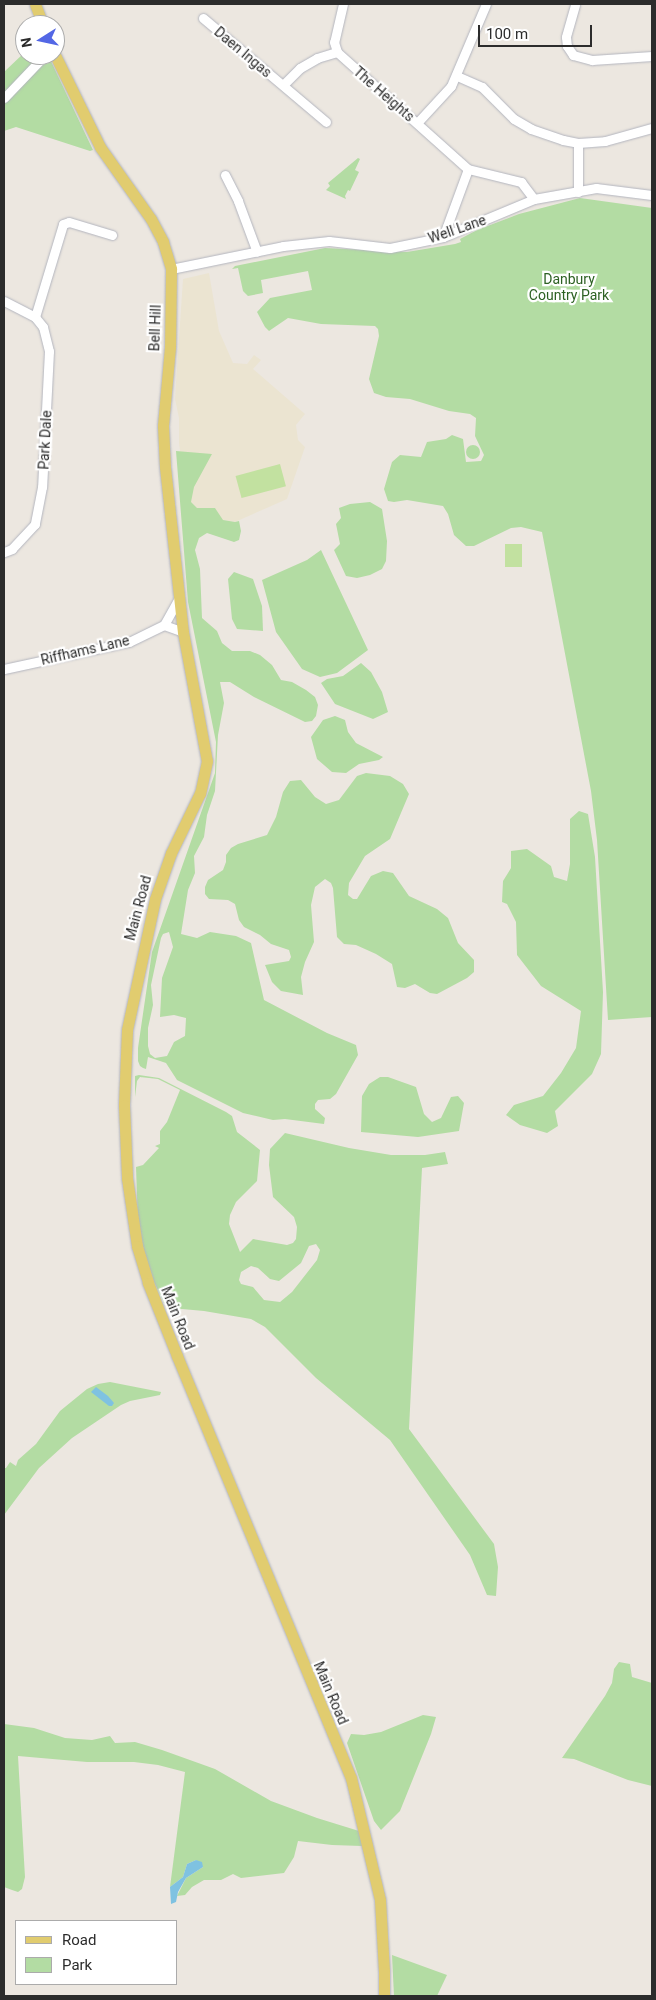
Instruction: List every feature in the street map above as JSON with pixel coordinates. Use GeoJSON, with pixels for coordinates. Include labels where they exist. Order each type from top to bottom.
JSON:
{"type":"FeatureCollection","features":[{"type":"Feature","properties":{"kind":"main road","name":"Bell Hill"},"geometry":{"type":"LineString","coordinates":[[60,65],[100,147],[150,219],[163,242],[171,269],[170,347],[164,426],[165,467],[183,632]]}},
{"type":"Feature","properties":{"kind":"main road","name":"Main Road"},"geometry":{"type":"LineString","coordinates":[[183,632],[207,761],[200,793],[171,853],[154,899],[127,1030],[124,1105],[127,1178],[137,1246],[148,1283],[166,1329],[351,1778],[380,1900],[384,1996]]}},
{"type":"Feature","properties":{"kind":"street"},"geometry":{"type":"LineString","coordinates":[[337,52],[334,42],[343,4]]}},
{"type":"Feature","properties":{"kind":"street"},"geometry":{"type":"LineString","coordinates":[[418,123],[452,86],[486,4]]}},
{"type":"Feature","properties":{"kind":"street"},"geometry":{"type":"LineString","coordinates":[[575,5],[566,37],[567,46],[573,55],[592,60],[652,56]]}},
{"type":"Feature","properties":{"kind":"street","name":"Daen Ingas"},"geometry":{"type":"LineString","coordinates":[[203,18],[326,122]]}},
{"type":"Feature","properties":{"kind":"street","name":"Daen Ingas"},"geometry":{"type":"LineString","coordinates":[[283,86],[300,68],[317,58],[337,52]]}},
{"type":"Feature","properties":{"kind":"street","name":"The Heights"},"geometry":{"type":"LineString","coordinates":[[337,52],[468,169],[521,182],[534,199]]}},
{"type":"Feature","properties":{"kind":"street"},"geometry":{"type":"LineString","coordinates":[[4,98],[35,65]]}},
{"type":"Feature","properties":{"kind":"street"},"geometry":{"type":"LineString","coordinates":[[457,76],[482,87],[514,119],[531,129],[578,143],[605,141],[652,126]]}},
{"type":"Feature","properties":{"kind":"street"},"geometry":{"type":"LineString","coordinates":[[578,143],[578,192]]}},
{"type":"Feature","properties":{"kind":"street"},"geometry":{"type":"LineString","coordinates":[[443,237],[468,169]]}},
{"type":"Feature","properties":{"kind":"street"},"geometry":{"type":"LineString","coordinates":[[225,175],[238,201],[257,252]]}},
{"type":"Feature","properties":{"kind":"street","name":"Well Lane"},"geometry":{"type":"LineString","coordinates":[[171,269],[257,252],[329,241],[390,248],[443,237],[534,199],[596,188],[652,195]]}},
{"type":"Feature","properties":{"kind":"street"},"geometry":{"type":"LineString","coordinates":[[4,301],[35,317],[63,224],[69,222],[112,234]]}},
{"type":"Feature","properties":{"kind":"street","name":"Park Dale"},"geometry":{"type":"LineString","coordinates":[[4,552],[12,549],[34,524],[42,487],[49,351],[42,327],[35,317]]}},
{"type":"Feature","properties":{"kind":"street"},"geometry":{"type":"LineString","coordinates":[[179,598],[164,625],[183,632]]}},
{"type":"Feature","properties":{"kind":"street","name":"Riffhams Lane"},"geometry":{"type":"LineString","coordinates":[[4,669],[129,642],[164,625]]}},
{"type":"Feature","properties":{"kind":"shaded area"},"geometry":{"type":"Polygon","coordinates":[[[209,273],[219,331],[233,363],[247,364],[254,355],[261,360],[253,369],[305,414],[296,425],[298,440],[305,447],[287,499],[235,522],[222,520],[189,521],[179,443],[179,418],[175,399],[183,279],[209,273]]]}},
{"type":"Feature","properties":{"kind":"green space"},"geometry":{"type":"Polygon","coordinates":[[[15,62],[15,65],[53,65],[93,150],[90,151],[16,127],[4,131],[4,72],[15,62]]]}},
{"type":"Feature","properties":{"kind":"green space"},"geometry":{"type":"Polygon","coordinates":[[[358,158],[360,159],[355,170],[359,172],[350,191],[348,190],[345,196],[346,199],[326,190],[330,186],[328,183],[358,158]]]}},
{"type":"Feature","properties":{"kind":"green space","name":"Danbury Country Park"},"geometry":{"type":"Polygon","coordinates":[[[580,198],[652,208],[652,1017],[608,1020],[597,840],[591,791],[542,532],[521,527],[511,528],[474,546],[466,546],[454,535],[448,514],[443,506],[407,500],[388,501],[384,489],[392,462],[400,455],[421,457],[427,442],[446,439],[452,435],[463,439],[466,462],[481,461],[484,455],[475,436],[476,418],[470,414],[449,411],[410,399],[386,397],[374,393],[369,379],[379,336],[378,329],[375,326],[321,324],[288,318],[269,331],[257,312],[270,298],[312,290],[308,271],[261,280],[263,293],[248,296],[243,291],[238,268],[232,269],[235,266],[325,248],[407,252],[455,244],[461,242],[460,239],[477,230],[519,214],[580,198]]]}},
{"type":"Feature","properties":{"kind":"green space"},"geometry":{"type":"Polygon","coordinates":[[[470,445],[476,445],[480,452],[476,459],[470,459],[466,455],[466,449],[470,445]]]}},
{"type":"Feature","properties":{"kind":"green space"},"geometry":{"type":"Polygon","coordinates":[[[176,451],[212,454],[194,487],[191,502],[197,508],[215,508],[223,520],[239,521],[241,531],[239,540],[234,542],[207,533],[199,538],[195,550],[200,569],[202,618],[217,631],[222,643],[232,651],[250,651],[260,655],[272,665],[281,680],[292,682],[306,690],[315,697],[318,705],[316,716],[312,721],[305,722],[254,697],[230,682],[220,682],[224,703],[218,735],[215,791],[207,815],[204,837],[194,856],[195,873],[188,890],[181,934],[197,938],[210,932],[236,936],[251,943],[264,1000],[327,1033],[356,1045],[358,1055],[336,1094],[330,1099],[318,1100],[315,1104],[315,1109],[325,1118],[324,1124],[285,1119],[273,1120],[243,1113],[177,1080],[166,1063],[148,1057],[146,1069],[140,1066],[138,1061],[138,1048],[152,952],[215,773],[216,742],[188,602],[176,451]],[[169,932],[163,934],[151,985],[153,1005],[148,1028],[148,1046],[150,1054],[155,1058],[167,1056],[174,1042],[185,1036],[186,1018],[174,1015],[160,1017],[162,978],[173,947],[169,932]]]}},
{"type":"Feature","properties":{"kind":"green space"},"geometry":{"type":"Polygon","coordinates":[[[280,464],[286,486],[242,498],[236,476],[280,464]]]}},
{"type":"Feature","properties":{"kind":"green space"},"geometry":{"type":"Polygon","coordinates":[[[370,502],[382,509],[387,541],[386,561],[382,569],[370,575],[357,578],[346,576],[334,550],[340,544],[336,524],[341,518],[339,508],[350,504],[370,502]]]}},
{"type":"Feature","properties":{"kind":"green space"},"geometry":{"type":"Polygon","coordinates":[[[505,544],[522,544],[522,567],[505,567],[505,544]]]}},
{"type":"Feature","properties":{"kind":"green space"},"geometry":{"type":"Polygon","coordinates":[[[321,550],[368,650],[337,673],[320,677],[302,669],[276,632],[262,580],[307,560],[321,550]]]}},
{"type":"Feature","properties":{"kind":"green space"},"geometry":{"type":"Polygon","coordinates":[[[234,572],[253,579],[262,606],[263,631],[237,629],[232,619],[228,579],[234,572]]]}},
{"type":"Feature","properties":{"kind":"green space"},"geometry":{"type":"Polygon","coordinates":[[[361,663],[371,672],[382,692],[388,712],[373,719],[335,704],[321,683],[327,679],[343,676],[361,663]]]}},
{"type":"Feature","properties":{"kind":"green space"},"geometry":{"type":"Polygon","coordinates":[[[335,716],[345,720],[348,732],[356,743],[383,757],[379,760],[359,764],[346,773],[332,772],[317,759],[311,737],[323,720],[335,716]]]}},
{"type":"Feature","properties":{"kind":"green space"},"geometry":{"type":"Polygon","coordinates":[[[366,773],[390,776],[403,784],[409,794],[390,839],[365,856],[349,883],[348,895],[353,899],[357,899],[371,876],[383,871],[393,873],[409,896],[437,909],[448,918],[458,943],[474,960],[474,972],[467,978],[437,994],[430,993],[415,984],[405,988],[397,987],[392,964],[356,945],[344,944],[337,937],[333,888],[331,883],[325,879],[315,887],[311,905],[314,942],[301,977],[303,995],[281,991],[272,982],[265,965],[289,961],[291,957],[289,950],[271,944],[260,935],[244,927],[239,920],[235,904],[228,900],[209,899],[205,894],[205,887],[208,880],[223,870],[226,855],[231,848],[267,835],[276,817],[283,792],[290,781],[301,780],[315,797],[326,804],[339,800],[357,776],[366,773]]]}},
{"type":"Feature","properties":{"kind":"green space"},"geometry":{"type":"Polygon","coordinates":[[[579,811],[588,814],[595,857],[603,992],[601,1054],[592,1074],[555,1111],[558,1126],[547,1133],[520,1125],[506,1115],[514,1105],[543,1096],[561,1073],[576,1048],[581,1011],[541,986],[517,955],[516,922],[507,904],[502,902],[503,881],[511,868],[511,851],[527,849],[551,866],[554,877],[567,881],[570,864],[570,819],[579,811]]]}},
{"type":"Feature","properties":{"kind":"green space"},"geometry":{"type":"Polygon","coordinates":[[[135,1076],[159,1078],[226,1112],[232,1116],[237,1132],[260,1150],[257,1181],[236,1202],[230,1215],[229,1224],[240,1252],[253,1239],[287,1245],[293,1243],[296,1239],[297,1227],[294,1217],[273,1197],[269,1165],[270,1149],[285,1133],[349,1148],[391,1155],[425,1155],[445,1152],[448,1164],[422,1168],[409,1429],[494,1544],[498,1567],[496,1596],[487,1595],[470,1555],[390,1440],[316,1378],[265,1327],[251,1319],[204,1311],[171,1308],[164,1303],[154,1282],[138,1224],[136,1167],[143,1165],[159,1148],[155,1146],[160,1144],[160,1131],[167,1122],[180,1090],[158,1079],[140,1077],[137,1081],[135,1097],[135,1076]],[[316,1244],[309,1246],[301,1263],[279,1281],[270,1279],[258,1268],[251,1266],[241,1272],[239,1280],[241,1284],[253,1287],[264,1300],[280,1302],[292,1292],[317,1260],[320,1250],[316,1244]]]}},
{"type":"Feature","properties":{"kind":"green space"},"geometry":{"type":"Polygon","coordinates":[[[380,1077],[388,1077],[416,1087],[424,1114],[432,1122],[441,1118],[451,1097],[458,1096],[464,1103],[459,1131],[418,1137],[361,1132],[362,1096],[369,1084],[380,1077]]]}},
{"type":"Feature","properties":{"kind":"green space"},"geometry":{"type":"Polygon","coordinates":[[[110,1382],[161,1392],[160,1395],[130,1401],[121,1405],[72,1438],[39,1468],[4,1515],[4,1468],[10,1462],[16,1466],[18,1460],[36,1444],[60,1411],[87,1389],[98,1384],[110,1382]]]}},
{"type":"Feature","properties":{"kind":"green space"},"geometry":{"type":"Polygon","coordinates":[[[619,1662],[630,1664],[632,1677],[652,1683],[652,1786],[628,1780],[574,1759],[562,1758],[605,1696],[612,1683],[614,1669],[619,1662]]]}},
{"type":"Feature","properties":{"kind":"green space"},"geometry":{"type":"Polygon","coordinates":[[[423,1715],[436,1717],[431,1734],[400,1811],[381,1830],[374,1821],[347,1743],[351,1734],[364,1735],[381,1732],[423,1715]]]}},
{"type":"Feature","properties":{"kind":"green space"},"geometry":{"type":"Polygon","coordinates":[[[4,1724],[34,1728],[65,1738],[92,1740],[110,1736],[115,1743],[135,1742],[162,1750],[215,1769],[271,1801],[359,1831],[362,1846],[298,1841],[294,1857],[284,1873],[241,1878],[233,1874],[221,1880],[204,1880],[192,1887],[185,1895],[177,1896],[186,1878],[203,1867],[196,1860],[187,1864],[183,1877],[170,1887],[185,1772],[158,1765],[134,1762],[87,1762],[18,1756],[25,1877],[22,1889],[18,1892],[12,1890],[4,1887],[4,1724]]]}},
{"type":"Feature","properties":{"kind":"green space"},"geometry":{"type":"Polygon","coordinates":[[[392,1955],[447,1975],[437,1996],[394,1996],[392,1955]]]}},
{"type":"Feature","properties":{"kind":"water"},"geometry":{"type":"Polygon","coordinates":[[[96,1387],[114,1403],[112,1406],[109,1406],[91,1392],[96,1387]]]}},
{"type":"Feature","properties":{"kind":"water"},"geometry":{"type":"Polygon","coordinates":[[[196,1860],[202,1862],[203,1867],[186,1878],[178,1892],[176,1902],[171,1904],[170,1887],[183,1877],[187,1864],[196,1860]]]}}]}
